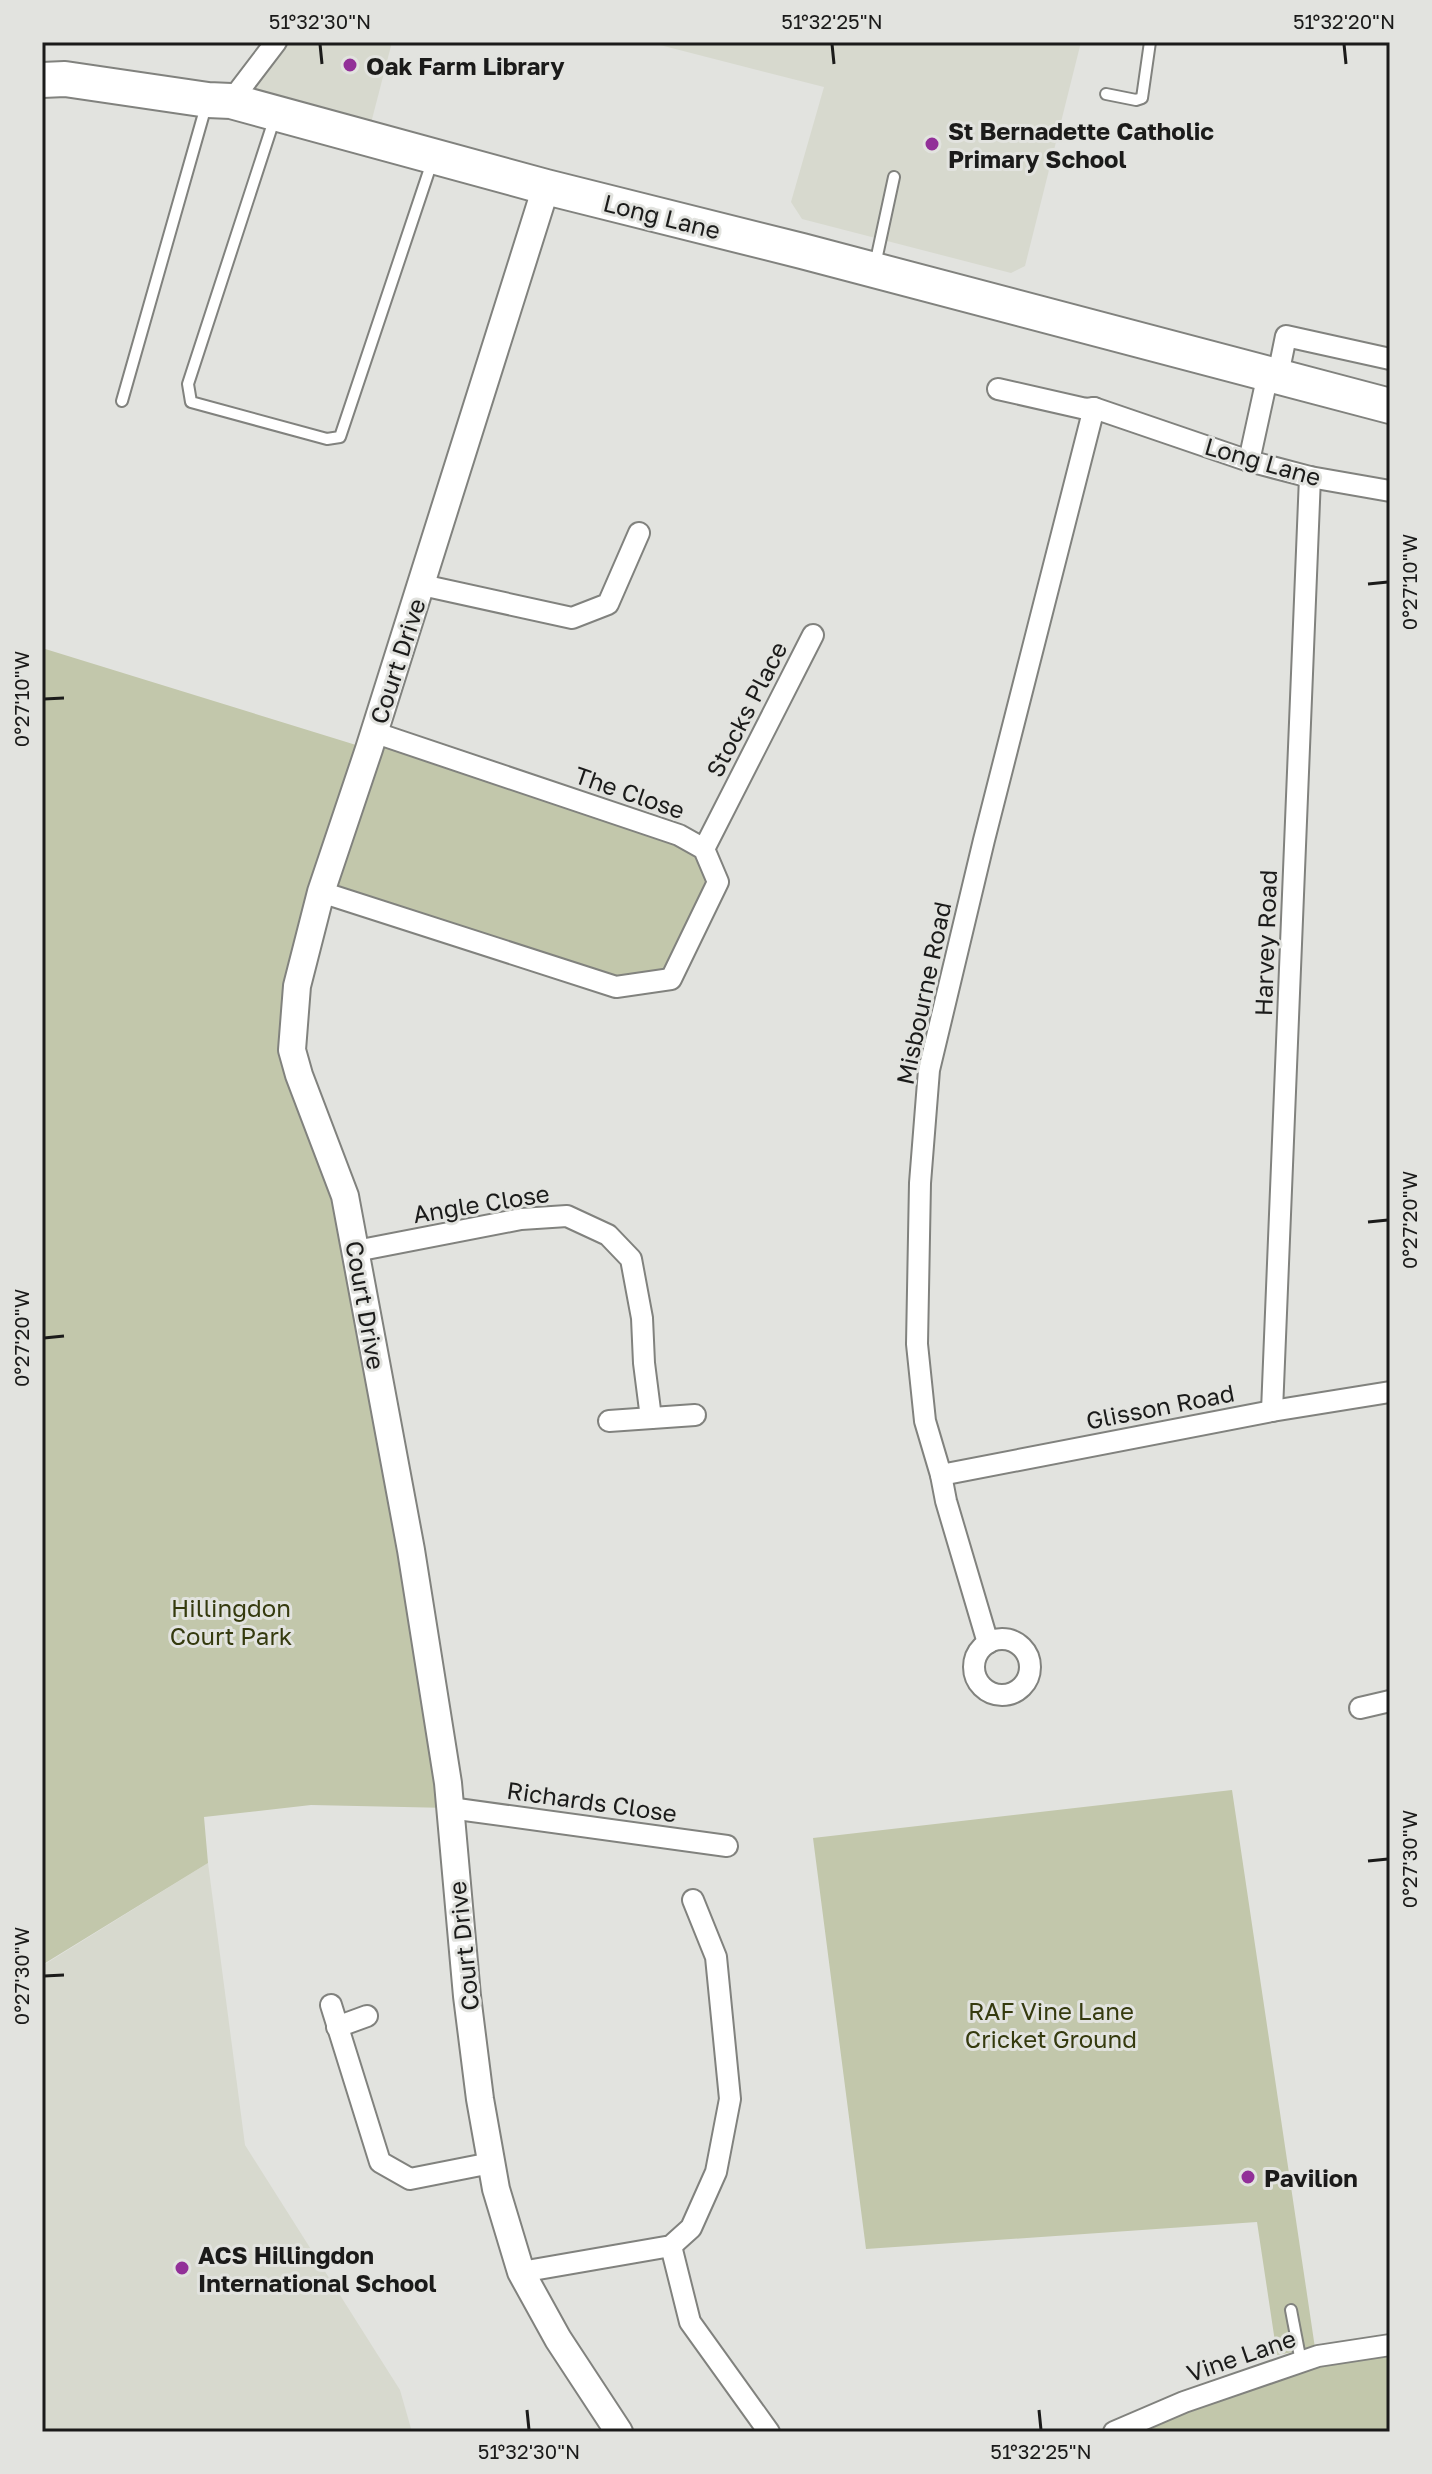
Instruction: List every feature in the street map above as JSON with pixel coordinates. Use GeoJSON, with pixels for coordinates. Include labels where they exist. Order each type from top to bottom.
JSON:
{"type":"FeatureCollection","features":[{"type":"Feature","properties":{"kind":"main road","name":"Long Lane"},"geometry":{"type":"LineString","coordinates":[[42,80],[65,79],[220,100],[1390,406]]}},
{"type":"Feature","properties":{"kind":"street"},"geometry":{"type":"LineString","coordinates":[[220,100],[276,42]]}},
{"type":"Feature","properties":{"kind":"street","name":"Court Drive"},"geometry":{"type":"LineString","coordinates":[[546,187],[422,585],[321,892],[297,986],[292,1050],[345,1196],[414,1565],[450,1808],[480,2099],[496,2189],[521,2272],[558,2339],[619,2432]]}},
{"type":"Feature","properties":{"kind":"street"},"geometry":{"type":"LineString","coordinates":[[1249,461],[1286,336],[1390,359]]}},
{"type":"Feature","properties":{"kind":"street","name":"Long Lane"},"geometry":{"type":"LineString","coordinates":[[998,389],[1086,409],[1094,408],[1249,461],[1310,477],[1390,491]]}},
{"type":"Feature","properties":{"kind":"street","name":"Misbourne Road"},"geometry":{"type":"LineString","coordinates":[[988,1643],[925,1421],[917,1344],[920,1183],[929,1070],[1094,408]]}},
{"type":"Feature","properties":{"kind":"street","name":"Harvey Road"},"geometry":{"type":"LineString","coordinates":[[1272,1411],[1310,477]]}},
{"type":"Feature","properties":{"kind":"street"},"geometry":{"type":"LineString","coordinates":[[422,585],[572,618],[608,604],[639,533]]}},
{"type":"Feature","properties":{"kind":"street","name":"Stocks Place"},"geometry":{"type":"LineString","coordinates":[[704,849],[813,635]]}},
{"type":"Feature","properties":{"kind":"street","name":"The Close"},"geometry":{"type":"LineString","coordinates":[[321,892],[616,987],[671,979],[718,882],[704,849],[679,835],[373,732]]}},
{"type":"Feature","properties":{"kind":"street","name":"Angle Close"},"geometry":{"type":"LineString","coordinates":[[356,1251],[521,1219],[567,1216],[608,1235],[631,1259],[642,1318],[651,1418]]}},
{"type":"Feature","properties":{"kind":"street","name":"Glisson Road"},"geometry":{"type":"LineString","coordinates":[[941,1475],[1272,1411],[1390,1392]]}},
{"type":"Feature","properties":{"kind":"street"},"geometry":{"type":"LineString","coordinates":[[609,1421],[695,1415]]}},
{"type":"Feature","properties":{"kind":"street"},"geometry":{"type":"LineString","coordinates":[[1360,1708],[1390,1701]]}},
{"type":"Feature","properties":{"kind":"street","name":"Richards Close"},"geometry":{"type":"LineString","coordinates":[[450,1808],[727,1846]]}},
{"type":"Feature","properties":{"kind":"street"},"geometry":{"type":"LineString","coordinates":[[521,2272],[671,2246],[691,2228],[716,2172],[730,2099],[716,1957],[693,1900]]}},
{"type":"Feature","properties":{"kind":"street"},"geometry":{"type":"LineString","coordinates":[[331,2005],[380,2162],[410,2179],[491,2163]]}},
{"type":"Feature","properties":{"kind":"street"},"geometry":{"type":"LineString","coordinates":[[337,2027],[367,2016]]}},
{"type":"Feature","properties":{"kind":"street"},"geometry":{"type":"LineString","coordinates":[[671,2246],[690,2322],[769,2432]]}},
{"type":"Feature","properties":{"kind":"street","name":"Vine Lane"},"geometry":{"type":"LineString","coordinates":[[1114,2432],[1184,2402],[1318,2356],[1390,2345]]}},
{"type":"Feature","properties":{"kind":"lane"},"geometry":{"type":"LineString","coordinates":[[1106,94],[1136,100],[1142,98],[1150,42]]}},
{"type":"Feature","properties":{"kind":"lane"},"geometry":{"type":"LineString","coordinates":[[122,401],[220,100]]}},
{"type":"Feature","properties":{"kind":"lane"},"geometry":{"type":"LineString","coordinates":[[276,114],[188,384],[191,402],[327,439],[340,437],[434,157]]}},
{"type":"Feature","properties":{"kind":"lane"},"geometry":{"type":"LineString","coordinates":[[874,270],[894,177]]}},
{"type":"Feature","properties":{"kind":"lane"},"geometry":{"type":"LineString","coordinates":[[1291,2310],[1301,2362]]}},
{"type":"Feature","properties":{"kind":"shaded area"},"geometry":{"type":"Polygon","coordinates":[[[274,42],[392,42],[370,127],[231,101],[274,42]]]}},
{"type":"Feature","properties":{"kind":"shaded area","name":"St Bernadette Catholic Primary School"},"geometry":{"type":"Polygon","coordinates":[[[656,42],[1081,42],[1025,266],[1011,273],[802,219],[791,202],[824,87],[656,42]]]}},
{"type":"Feature","properties":{"kind":"shaded area","name":"ACS Hillingdon International School"},"geometry":{"type":"Polygon","coordinates":[[[208,1863],[245,2145],[400,2390],[412,2432],[42,2432],[42,1966],[208,1863]]]}},
{"type":"Feature","properties":{"kind":"green space","name":"Hillingdon Court Park"},"geometry":{"type":"Polygon","coordinates":[[[42,648],[369,749],[373,732],[679,835],[718,882],[671,979],[616,987],[321,892],[292,1018],[330,1156],[450,1808],[311,1805],[204,1817],[208,1863],[42,1965],[42,648]]]}},
{"type":"Feature","properties":{"kind":"green space","name":"RAF Vine Lane Cricket Ground"},"geometry":{"type":"Polygon","coordinates":[[[1232,1790],[1315,2348],[1277,2355],[1257,2222],[866,2249],[813,1838],[1232,1790]]]}},
{"type":"Feature","properties":{"kind":"green space"},"geometry":{"type":"Polygon","coordinates":[[[1390,2347],[1390,2432],[1154,2432],[1148,2424],[1319,2360],[1390,2347]]]}},
{"type":"Feature","properties":{"kind":"place","name":"Oak Farm Library"},"geometry":{"type":"Point","coordinates":[350,65]}},
{"type":"Feature","properties":{"kind":"place","name":"St Bernadette Catholic Primary School"},"geometry":{"type":"Point","coordinates":[932,144]}},
{"type":"Feature","properties":{"kind":"place","name":"Pavilion"},"geometry":{"type":"Point","coordinates":[1248,2177]}},
{"type":"Feature","properties":{"kind":"place","name":"ACS Hillingdon International School"},"geometry":{"type":"Point","coordinates":[182,2268]}}]}
